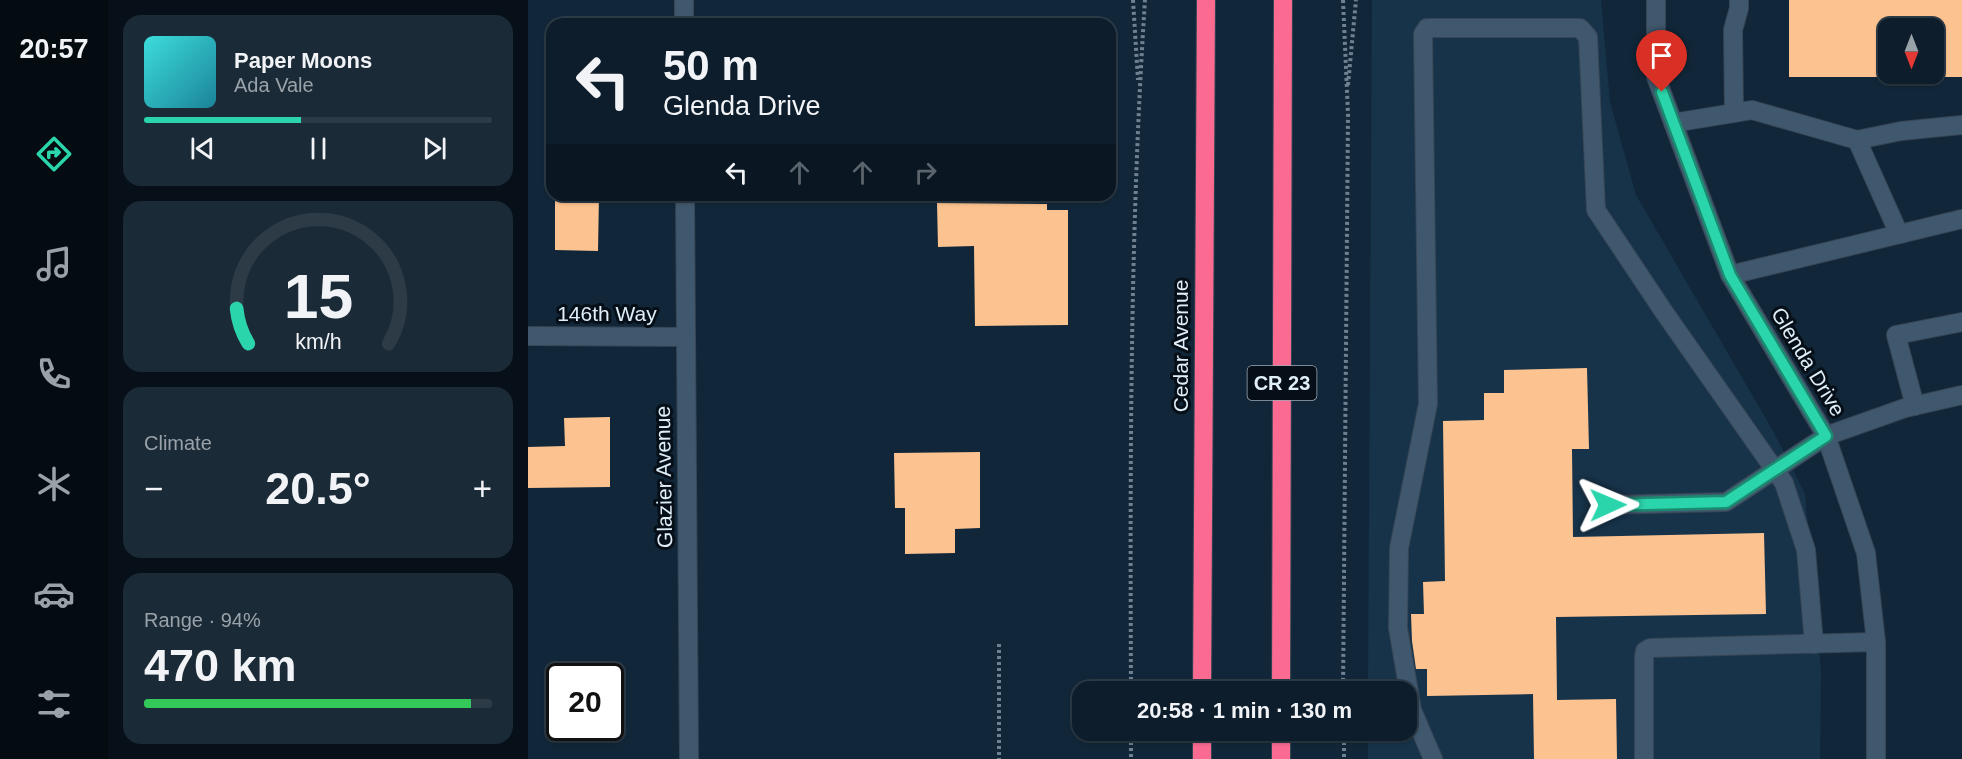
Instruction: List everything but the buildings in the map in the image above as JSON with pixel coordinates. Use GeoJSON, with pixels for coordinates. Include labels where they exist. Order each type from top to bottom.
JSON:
{"type":"FeatureCollection","features":[{"type":"Feature","properties":{"kind":"highway","name":"Cedar Avenue"},"geometry":{"type":"LineString","coordinates":[[1202,681],[1206,0]]}},
{"type":"Feature","properties":{"kind":"highway","name":"CR 23"},"geometry":{"type":"LineString","coordinates":[[1281,681],[1283,0]]}},
{"type":"Feature","properties":{"kind":"highway"},"geometry":{"type":"LineString","coordinates":[[1202,741],[1202,759]]}},
{"type":"Feature","properties":{"kind":"highway"},"geometry":{"type":"LineString","coordinates":[[1281,741],[1281,759]]}},
{"type":"Feature","properties":{"kind":"street"},"geometry":{"type":"LineString","coordinates":[[684,0],[684,18]]}},
{"type":"Feature","properties":{"kind":"street","name":"Glenda Drive"},"geometry":{"type":"LineString","coordinates":[[1656,0],[1656,77],[1730,275],[1826,436],[1866,553],[1876,642],[1876,759]]}},
{"type":"Feature","properties":{"kind":"street"},"geometry":{"type":"LineString","coordinates":[[1734,113],[1732,30],[1739,4]]}},
{"type":"Feature","properties":{"kind":"street"},"geometry":{"type":"LineString","coordinates":[[1433,759],[1412,710],[1398,628],[1399,548],[1428,404],[1424,30],[1427,28],[1580,28],[1585,32],[1588,37],[1596,210],[1664,312],[1784,483],[1806,550],[1814,644]]}},
{"type":"Feature","properties":{"kind":"street"},"geometry":{"type":"LineString","coordinates":[[1673,123],[1752,111],[1857,140],[1901,131],[1962,125]]}},
{"type":"Feature","properties":{"kind":"street"},"geometry":{"type":"LineString","coordinates":[[1857,140],[1899,234]]}},
{"type":"Feature","properties":{"kind":"street","name":"Glazier Avenue"},"geometry":{"type":"LineString","coordinates":[[685,201],[689,759]]}},
{"type":"Feature","properties":{"kind":"street"},"geometry":{"type":"LineString","coordinates":[[1730,275],[1962,219]]}},
{"type":"Feature","properties":{"kind":"street"},"geometry":{"type":"LineString","coordinates":[[1915,406],[1896,335],[1962,322]]}},
{"type":"Feature","properties":{"kind":"street","name":"146th Way"},"geometry":{"type":"LineString","coordinates":[[528,336],[685,337]]}},
{"type":"Feature","properties":{"kind":"street"},"geometry":{"type":"LineString","coordinates":[[1608,505],[1726,502],[1826,436],[1915,406],[1962,395]]}},
{"type":"Feature","properties":{"kind":"street"},"geometry":{"type":"LineString","coordinates":[[1644,759],[1644,657],[1645,651],[1650,648],[1876,642]]}},
{"type":"Feature","properties":{"kind":"path"},"geometry":{"type":"LineString","coordinates":[[1133,0],[1139,96]]}},
{"type":"Feature","properties":{"kind":"path"},"geometry":{"type":"LineString","coordinates":[[1131,681],[1132,370],[1139,96],[1145,0]]}},
{"type":"Feature","properties":{"kind":"path"},"geometry":{"type":"LineString","coordinates":[[1342,0],[1347,101],[1343,681]]}},
{"type":"Feature","properties":{"kind":"path"},"geometry":{"type":"LineString","coordinates":[[1347,101],[1356,0]]}},
{"type":"Feature","properties":{"kind":"path"},"geometry":{"type":"LineString","coordinates":[[999,644],[999,759]]}},
{"type":"Feature","properties":{"kind":"path"},"geometry":{"type":"LineString","coordinates":[[1131,741],[1131,759]]}},
{"type":"Feature","properties":{"kind":"path"},"geometry":{"type":"LineString","coordinates":[[1344,741],[1344,759]]}},
{"type":"Feature","properties":{"kind":"shaded area"},"geometry":{"type":"Polygon","coordinates":[[[1372,0],[1601,0],[1610,102],[1636,195],[1773,431],[1805,494],[1821,671],[1820,759],[1368,759],[1368,741],[1417,741],[1417,681],[1368,681],[1372,0]]]}},
{"type":"Feature","properties":{"kind":"route"},"geometry":{"type":"LineString","coordinates":[[1608,505],[1726,502],[1826,436],[1730,275],[1662,92]]}}]}
